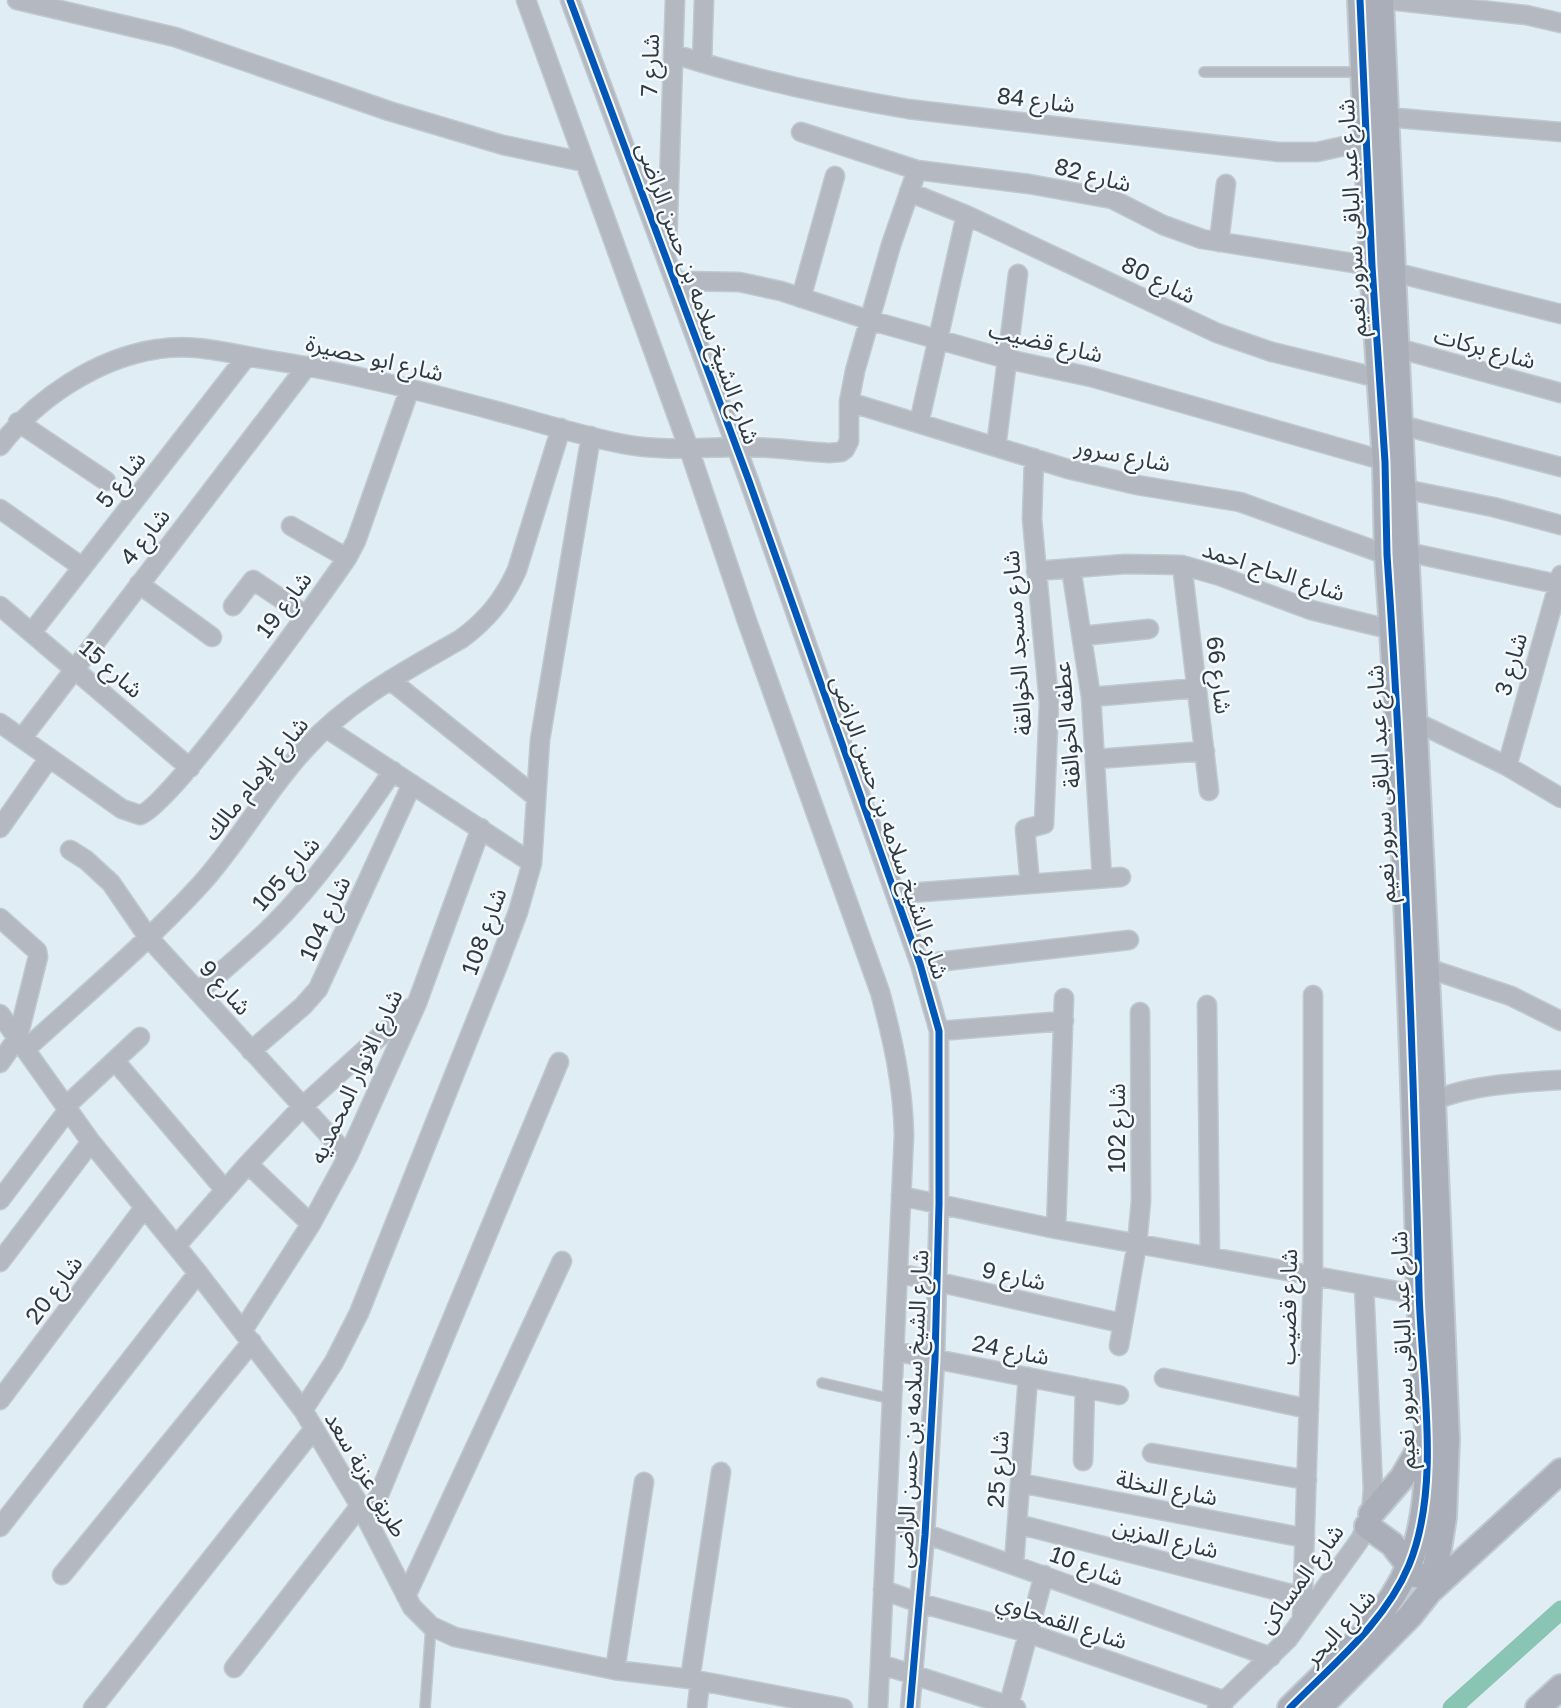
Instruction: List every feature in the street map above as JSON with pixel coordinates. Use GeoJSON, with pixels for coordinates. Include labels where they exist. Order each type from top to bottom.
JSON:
{"type":"FeatureCollection","features":[{"type":"Feature","properties":{"kind":"street"},"geometry":{"type":"LineString","coordinates":[[17,0],[175,37],[389,111],[503,145],[584,162]]}},
{"type":"Feature","properties":{"kind":"street","name":"شارع الشيخ سلامه بن حسن الراضى"},"geometry":{"type":"LineString","coordinates":[[526,0],[689,449],[747,621],[880,992],[896,1053],[904,1102],[878,1708]]}},
{"type":"Feature","properties":{"kind":"street","name":"شارع الشيخ سلامه بن حسن الراضى"},"geometry":{"type":"LineString","coordinates":[[570,0],[736,447],[920,964],[939,1031],[936,1359],[925,1535],[910,1708]]}},
{"type":"Feature","properties":{"kind":"street","name":"شارع 7"},"geometry":{"type":"LineString","coordinates":[[666,257],[675,0]]}},
{"type":"Feature","properties":{"kind":"street"},"geometry":{"type":"LineString","coordinates":[[702,63],[704,0]]}},
{"type":"Feature","properties":{"kind":"street","name":"شارع عبد الباقى سرور نعيم"},"geometry":{"type":"LineString","coordinates":[[1360,0],[1372,42],[1386,117],[1382,269],[1388,381],[1397,472],[1397,553]]}},
{"type":"Feature","properties":{"kind":"street","name":"شارع عبد الباقى سرور نعيم"},"geometry":{"type":"LineString","coordinates":[[1381,0],[1363,72],[1367,141],[1382,269],[1396,348],[1388,381],[1401,425],[1397,472],[1397,553],[1402,633],[1419,1295],[1427,1462],[1422,1514],[1409,1565]]}},
{"type":"Feature","properties":{"kind":"street"},"geometry":{"type":"LineString","coordinates":[[1389,0],[1526,15],[1561,23]]}},
{"type":"Feature","properties":{"kind":"street","name":"شارع 84"},"geometry":{"type":"LineString","coordinates":[[674,54],[849,98],[908,109],[1279,152],[1317,152],[1367,141]]}},
{"type":"Feature","properties":{"kind":"street"},"geometry":{"type":"LineString","coordinates":[[1386,117],[1561,132]]}},
{"type":"Feature","properties":{"kind":"street","name":"شارع 82"},"geometry":{"type":"LineString","coordinates":[[801,132],[917,170],[1099,196],[1124,204],[1181,233],[1219,242],[1382,269],[1561,314]]}},
{"type":"Feature","properties":{"kind":"street"},"geometry":{"type":"LineString","coordinates":[[849,402],[869,320],[917,170]]}},
{"type":"Feature","properties":{"kind":"street"},"geometry":{"type":"LineString","coordinates":[[802,298],[835,176]]}},
{"type":"Feature","properties":{"kind":"street"},"geometry":{"type":"LineString","coordinates":[[1219,242],[1226,184]]}},
{"type":"Feature","properties":{"kind":"street","name":"شارع 80"},"geometry":{"type":"LineString","coordinates":[[909,192],[966,215],[1217,333],[1272,352],[1388,381]]}},
{"type":"Feature","properties":{"kind":"street"},"geometry":{"type":"LineString","coordinates":[[919,424],[966,215]]}},
{"type":"Feature","properties":{"kind":"street"},"geometry":{"type":"LineString","coordinates":[[996,447],[1018,274]]}},
{"type":"Feature","properties":{"kind":"street","name":"شارع قضيب"},"geometry":{"type":"LineString","coordinates":[[675,281],[739,282],[1007,359],[1091,377],[1397,472],[1493,507],[1561,525]]}},
{"type":"Feature","properties":{"kind":"street","name":"شارع ابو حصيرة"},"geometry":{"type":"LineString","coordinates":[[0,446],[18,422],[67,384],[104,366],[160,348],[197,348],[307,366],[410,388],[636,446],[841,452],[849,441],[849,402]]}},
{"type":"Feature","properties":{"kind":"street","name":"شارع بركات"},"geometry":{"type":"LineString","coordinates":[[1396,348],[1561,393]]}},
{"type":"Feature","properties":{"kind":"street","name":"شارع 5"},"geometry":{"type":"LineString","coordinates":[[32,632],[247,356]]}},
{"type":"Feature","properties":{"kind":"street","name":"شارع 4"},"geometry":{"type":"LineString","coordinates":[[22,738],[307,366]]}},
{"type":"Feature","properties":{"kind":"street","name":"شارع 19"},"geometry":{"type":"LineString","coordinates":[[49,758],[122,809],[140,815],[151,810],[190,768],[347,558],[356,541],[410,388]]}},
{"type":"Feature","properties":{"kind":"street","name":"شارع سرور"},"geometry":{"type":"LineString","coordinates":[[849,402],[1102,478],[1240,502],[1397,553],[1560,582]]}},
{"type":"Feature","properties":{"kind":"street"},"geometry":{"type":"LineString","coordinates":[[18,422],[106,481]]}},
{"type":"Feature","properties":{"kind":"street"},"geometry":{"type":"LineString","coordinates":[[1401,425],[1561,467]]}},
{"type":"Feature","properties":{"kind":"street","name":"شارع الإمام مالك"},"geometry":{"type":"LineString","coordinates":[[22,1043],[148,937],[211,872],[268,793],[326,728],[357,702],[468,634],[485,619],[503,597],[517,570],[561,428]]}},
{"type":"Feature","properties":{"kind":"street","name":"شارع 108"},"geometry":{"type":"LineString","coordinates":[[303,1410],[334,1362],[359,1313],[510,933],[532,863],[540,740],[591,436]]}},
{"type":"Feature","properties":{"kind":"street","name":"شارع مسجد الخوالقة"},"geometry":{"type":"LineString","coordinates":[[1030,884],[1025,829],[1044,824],[1049,703],[1032,519],[1034,458]]}},
{"type":"Feature","properties":{"kind":"street"},"geometry":{"type":"LineString","coordinates":[[0,509],[82,567]]}},
{"type":"Feature","properties":{"kind":"street"},"geometry":{"type":"LineString","coordinates":[[291,526],[347,558]]}},
{"type":"Feature","properties":{"kind":"street","name":"شارع الحاج احمد"},"geometry":{"type":"LineString","coordinates":[[1036,571],[1125,564],[1182,565],[1220,576],[1311,610],[1402,633]]}},
{"type":"Feature","properties":{"kind":"street","name":"شارع 66"},"geometry":{"type":"LineString","coordinates":[[1182,565],[1209,791]]}},
{"type":"Feature","properties":{"kind":"street","name":"عطفه الخوالقة"},"geometry":{"type":"LineString","coordinates":[[1071,568],[1091,697],[1102,878]]}},
{"type":"Feature","properties":{"kind":"street"},"geometry":{"type":"LineString","coordinates":[[233,606],[253,580],[304,615]]}},
{"type":"Feature","properties":{"kind":"street","name":"شارع 3"},"geometry":{"type":"LineString","coordinates":[[1507,766],[1560,582]]}},
{"type":"Feature","properties":{"kind":"street"},"geometry":{"type":"LineString","coordinates":[[139,584],[212,636]]}},
{"type":"Feature","properties":{"kind":"street","name":"شارع 15"},"geometry":{"type":"LineString","coordinates":[[0,606],[190,768]]}},
{"type":"Feature","properties":{"kind":"street"},"geometry":{"type":"LineString","coordinates":[[1082,636],[1149,629]]}},
{"type":"Feature","properties":{"kind":"street","name":"شارع عبد الباقى سرور نعيم"},"geometry":{"type":"LineString","coordinates":[[1402,633],[1416,722],[1447,1478],[1440,1542],[1429,1592]]}},
{"type":"Feature","properties":{"kind":"street"},"geometry":{"type":"LineString","coordinates":[[390,680],[536,797]]}},
{"type":"Feature","properties":{"kind":"street"},"geometry":{"type":"LineString","coordinates":[[1091,697],[1197,688]]}},
{"type":"Feature","properties":{"kind":"street"},"geometry":{"type":"LineString","coordinates":[[1416,722],[1507,766],[1561,798]]}},
{"type":"Feature","properties":{"kind":"street"},"geometry":{"type":"LineString","coordinates":[[0,723],[49,758],[0,828]]}},
{"type":"Feature","properties":{"kind":"street"},"geometry":{"type":"LineString","coordinates":[[326,728],[532,863]]}},
{"type":"Feature","properties":{"kind":"street"},"geometry":{"type":"LineString","coordinates":[[1096,759],[1205,751]]}},
{"type":"Feature","properties":{"kind":"street","name":"شارع 105"},"geometry":{"type":"LineString","coordinates":[[198,992],[273,925],[300,896],[343,844],[393,771]]}},
{"type":"Feature","properties":{"kind":"street","name":"شارع 104"},"geometry":{"type":"LineString","coordinates":[[251,1051],[303,1006],[318,989],[412,784]]}},
{"type":"Feature","properties":{"kind":"street","name":"شارع الانوار المحمديه"},"geometry":{"type":"LineString","coordinates":[[62,1576],[247,1336],[310,1224],[348,1156],[417,1003],[481,828]]}},
{"type":"Feature","properties":{"kind":"street","name":"شارع 9"},"geometry":{"type":"LineString","coordinates":[[71,850],[111,883],[148,937],[348,1156]]}},
{"type":"Feature","properties":{"kind":"street"},"geometry":{"type":"LineString","coordinates":[[895,894],[1121,877]]}},
{"type":"Feature","properties":{"kind":"street"},"geometry":{"type":"LineString","coordinates":[[0,918],[38,954],[22,1043],[0,1063]]}},
{"type":"Feature","properties":{"kind":"street"},"geometry":{"type":"LineString","coordinates":[[920,964],[1129,940]]}},
{"type":"Feature","properties":{"kind":"street"},"geometry":{"type":"LineString","coordinates":[[1427,968],[1511,996],[1561,1021]]}},
{"type":"Feature","properties":{"kind":"street","name":"شارع قضيب"},"geometry":{"type":"LineString","coordinates":[[1302,1619],[1314,1277],[1313,995]]}},
{"type":"Feature","properties":{"kind":"street"},"geometry":{"type":"LineString","coordinates":[[1056,1229],[1065,998]]}},
{"type":"Feature","properties":{"kind":"street"},"geometry":{"type":"LineString","coordinates":[[176,1246],[302,1107],[417,1003]]}},
{"type":"Feature","properties":{"kind":"street"},"geometry":{"type":"LineString","coordinates":[[1207,1005],[1210,1257]]}},
{"type":"Feature","properties":{"kind":"street","name":"شارع 102"},"geometry":{"type":"LineString","coordinates":[[1119,1346],[1137,1244],[1141,1202],[1140,1012]]}},
{"type":"Feature","properties":{"kind":"street","name":"طريق عزبة سعد"},"geometry":{"type":"LineString","coordinates":[[0,1014],[91,1142],[198,1273],[303,1410],[364,1513],[406,1596],[431,1626],[455,1637],[615,1670],[695,1680],[785,1702],[843,1708]]}},
{"type":"Feature","properties":{"kind":"street"},"geometry":{"type":"LineString","coordinates":[[939,1031],[1064,1021]]}},
{"type":"Feature","properties":{"kind":"street"},"geometry":{"type":"LineString","coordinates":[[0,1200],[67,1108],[140,1037]]}},
{"type":"Feature","properties":{"kind":"street"},"geometry":{"type":"LineString","coordinates":[[115,1061],[225,1190]]}},
{"type":"Feature","properties":{"kind":"street"},"geometry":{"type":"LineString","coordinates":[[234,1668],[364,1513],[559,1062]]}},
{"type":"Feature","properties":{"kind":"street"},"geometry":{"type":"LineString","coordinates":[[1433,1101],[1449,1095],[1493,1087],[1561,1080]]}},
{"type":"Feature","properties":{"kind":"street"},"geometry":{"type":"LineString","coordinates":[[0,1262],[91,1142]]}},
{"type":"Feature","properties":{"kind":"street"},"geometry":{"type":"LineString","coordinates":[[248,1164],[310,1224]]}},
{"type":"Feature","properties":{"kind":"street"},"geometry":{"type":"LineString","coordinates":[[901,1196],[1056,1229],[1419,1295]]}},
{"type":"Feature","properties":{"kind":"street","name":"شارع 20"},"geometry":{"type":"LineString","coordinates":[[0,1400],[145,1208]]}},
{"type":"Feature","properties":{"kind":"street"},"geometry":{"type":"LineString","coordinates":[[406,1596],[562,1261]]}},
{"type":"Feature","properties":{"kind":"street"},"geometry":{"type":"LineString","coordinates":[[0,1527],[198,1273]]}},
{"type":"Feature","properties":{"kind":"street","name":"شارع 9"},"geometry":{"type":"LineString","coordinates":[[898,1273],[1121,1323]]}},
{"type":"Feature","properties":{"kind":"street","name":"شارع المساكن"},"geometry":{"type":"LineString","coordinates":[[1221,1705],[1271,1657],[1302,1619],[1362,1538],[1369,1520],[1373,1489],[1364,1285]]}},
{"type":"Feature","properties":{"kind":"street","name":"شارع 24"},"geometry":{"type":"LineString","coordinates":[[894,1350],[1119,1395]]}},
{"type":"Feature","properties":{"kind":"street","name":"شارع 25"},"geometry":{"type":"LineString","coordinates":[[1014,1564],[1028,1377]]}},
{"type":"Feature","properties":{"kind":"street"},"geometry":{"type":"LineString","coordinates":[[1164,1378],[1309,1409]]}},
{"type":"Feature","properties":{"kind":"street"},"geometry":{"type":"LineString","coordinates":[[1083,1461],[1085,1388]]}},
{"type":"Feature","properties":{"kind":"street"},"geometry":{"type":"LineString","coordinates":[[93,1708],[313,1430]]}},
{"type":"Feature","properties":{"kind":"street"},"geometry":{"type":"LineString","coordinates":[[1426,1436],[1402,1478],[1369,1520],[1392,1544],[1429,1592]]}},
{"type":"Feature","properties":{"kind":"street"},"geometry":{"type":"LineString","coordinates":[[1152,1453],[1307,1480]]}},
{"type":"Feature","properties":{"kind":"street","name":"شارع البحر"},"geometry":{"type":"LineString","coordinates":[[1319,1708],[1410,1616],[1429,1592],[1561,1471]]}},
{"type":"Feature","properties":{"kind":"street"},"geometry":{"type":"LineString","coordinates":[[697,1708],[695,1680],[721,1472]]}},
{"type":"Feature","properties":{"kind":"street"},"geometry":{"type":"LineString","coordinates":[[615,1670],[644,1482]]}},
{"type":"Feature","properties":{"kind":"street","name":"شارع النخلة"},"geometry":{"type":"LineString","coordinates":[[1020,1483],[1305,1538]]}},
{"type":"Feature","properties":{"kind":"street","name":"شارع 10"},"geometry":{"type":"LineString","coordinates":[[887,1520],[1271,1657]]}},
{"type":"Feature","properties":{"kind":"street","name":"شارع المزين"},"geometry":{"type":"LineString","coordinates":[[1017,1524],[1303,1597]]}},
{"type":"Feature","properties":{"kind":"street","name":"شارع البحر"},"geometry":{"type":"LineString","coordinates":[[1290,1708],[1370,1626],[1389,1601],[1409,1565]]}},
{"type":"Feature","properties":{"kind":"street"},"geometry":{"type":"LineString","coordinates":[[880,1664],[1011,1707],[1044,1575]]}},
{"type":"Feature","properties":{"kind":"street","name":"شارع القمحاوي"},"geometry":{"type":"LineString","coordinates":[[883,1590],[919,1603],[1028,1633],[1221,1705]]}},
{"type":"Feature","properties":{"kind":"street"},"geometry":{"type":"LineString","coordinates":[[1538,1708],[1561,1686]]}},
{"type":"Feature","properties":{"kind":"lane"},"geometry":{"type":"LineString","coordinates":[[1205,72],[1363,72]]}},
{"type":"Feature","properties":{"kind":"lane"},"geometry":{"type":"LineString","coordinates":[[822,1383],[892,1399]]}},
{"type":"Feature","properties":{"kind":"lane"},"geometry":{"type":"LineString","coordinates":[[425,1708],[431,1626]]}},
{"type":"Feature","properties":{"kind":"waterway"},"geometry":{"type":"LineString","coordinates":[[1452,1708],[1561,1610]]}},
{"type":"Feature","properties":{"kind":"cycle path"},"geometry":{"type":"LineString","coordinates":[[570,0],[749,481],[920,964],[939,1031],[939,1204],[935,1359],[925,1535],[910,1708]]}},
{"type":"Feature","properties":{"kind":"cycle path"},"geometry":{"type":"LineString","coordinates":[[1290,1708],[1356,1642],[1399,1586],[1419,1534],[1427,1465],[1403,830],[1360,0]]}}]}
